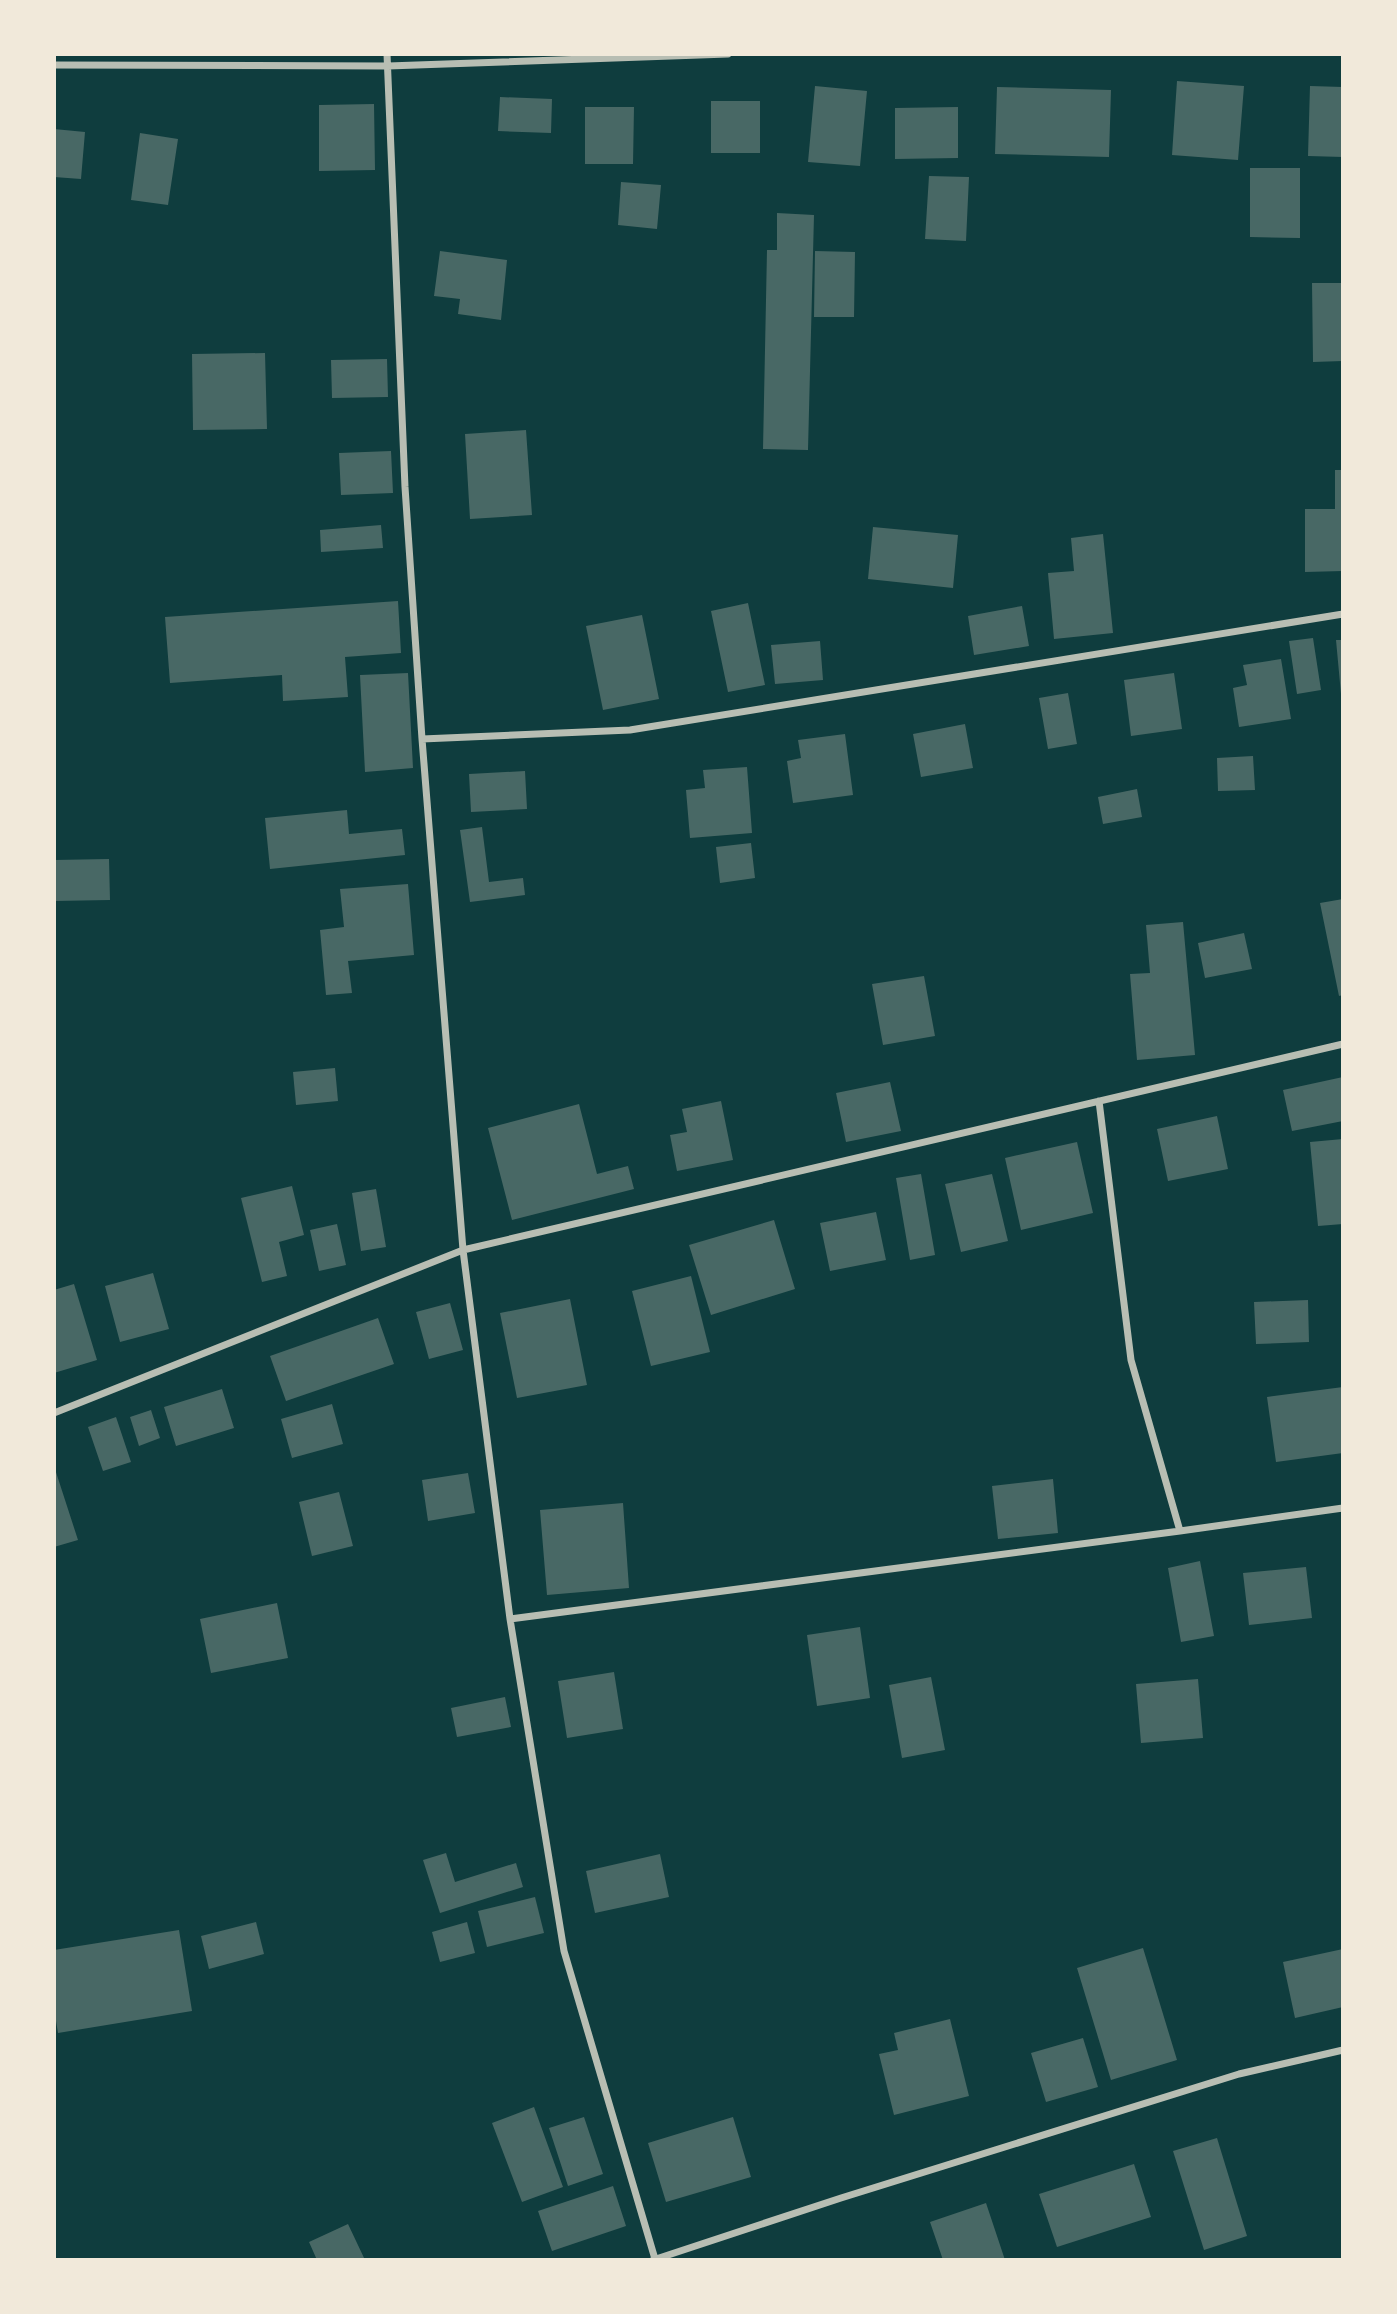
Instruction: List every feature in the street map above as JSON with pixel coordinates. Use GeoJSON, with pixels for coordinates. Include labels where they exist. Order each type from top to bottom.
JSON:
{"type":"FeatureCollection","features":[{"type":"Feature","properties":{"kind":"street"},"geometry":{"type":"LineString","coordinates":[[387,54],[405,487],[422,739],[463,1250],[510,1619],[564,1951],[654,2259],[1226,2078],[1343,2050]]}},
{"type":"Feature","properties":{"kind":"street"},"geometry":{"type":"LineString","coordinates":[[54,65],[388,66],[728,54]]}},
{"type":"Feature","properties":{"kind":"street"},"geometry":{"type":"LineString","coordinates":[[422,739],[630,730],[1343,614]]}},
{"type":"Feature","properties":{"kind":"street"},"geometry":{"type":"LineString","coordinates":[[54,1413],[463,1250],[1343,1044]]}},
{"type":"Feature","properties":{"kind":"street"},"geometry":{"type":"LineString","coordinates":[[1099,1101],[1131,1360],[1180,1531]]}},
{"type":"Feature","properties":{"kind":"street"},"geometry":{"type":"LineString","coordinates":[[510,1619],[1343,1508]]}},
{"type":"Feature","properties":{"kind":"building"},"geometry":{"type":"Polygon","coordinates":[[[1177,81],[1244,86],[1238,160],[1172,155],[1177,81]]]}},
{"type":"Feature","properties":{"kind":"building"},"geometry":{"type":"Polygon","coordinates":[[[815,86],[867,91],[860,166],[808,162],[815,86]]]}},
{"type":"Feature","properties":{"kind":"building"},"geometry":{"type":"Polygon","coordinates":[[[1310,86],[1343,87],[1343,157],[1308,156],[1310,86]]]}},
{"type":"Feature","properties":{"kind":"building"},"geometry":{"type":"Polygon","coordinates":[[[997,87],[1111,90],[1109,157],[995,154],[997,87]]]}},
{"type":"Feature","properties":{"kind":"building"},"geometry":{"type":"Polygon","coordinates":[[[500,97],[552,99],[551,133],[498,131],[500,97]]]}},
{"type":"Feature","properties":{"kind":"building"},"geometry":{"type":"Polygon","coordinates":[[[711,101],[760,101],[760,153],[711,153],[711,101]]]}},
{"type":"Feature","properties":{"kind":"building"},"geometry":{"type":"Polygon","coordinates":[[[374,104],[375,170],[319,171],[319,105],[374,104]]]}},
{"type":"Feature","properties":{"kind":"building"},"geometry":{"type":"Polygon","coordinates":[[[585,107],[634,107],[633,164],[585,164],[585,107]]]}},
{"type":"Feature","properties":{"kind":"building"},"geometry":{"type":"Polygon","coordinates":[[[958,107],[958,158],[895,159],[895,108],[958,107]]]}},
{"type":"Feature","properties":{"kind":"building"},"geometry":{"type":"Polygon","coordinates":[[[54,129],[85,132],[81,179],[54,177],[54,129]]]}},
{"type":"Feature","properties":{"kind":"building"},"geometry":{"type":"Polygon","coordinates":[[[140,133],[178,139],[168,205],[131,200],[140,133]]]}},
{"type":"Feature","properties":{"kind":"building"},"geometry":{"type":"Polygon","coordinates":[[[1250,168],[1300,168],[1300,238],[1250,237],[1250,168]]]}},
{"type":"Feature","properties":{"kind":"building"},"geometry":{"type":"Polygon","coordinates":[[[929,176],[969,177],[966,241],[925,239],[929,176]]]}},
{"type":"Feature","properties":{"kind":"building"},"geometry":{"type":"Polygon","coordinates":[[[621,182],[661,185],[657,229],[618,225],[621,182]]]}},
{"type":"Feature","properties":{"kind":"building"},"geometry":{"type":"Polygon","coordinates":[[[777,213],[814,215],[808,450],[763,449],[767,250],[777,250],[777,213]]]}},
{"type":"Feature","properties":{"kind":"building"},"geometry":{"type":"Polygon","coordinates":[[[440,251],[507,260],[501,320],[458,314],[460,299],[434,296],[440,251]]]}},
{"type":"Feature","properties":{"kind":"building"},"geometry":{"type":"Polygon","coordinates":[[[815,251],[855,252],[854,317],[814,317],[815,251]]]}},
{"type":"Feature","properties":{"kind":"building"},"geometry":{"type":"Polygon","coordinates":[[[1312,283],[1343,283],[1343,361],[1313,362],[1312,283]]]}},
{"type":"Feature","properties":{"kind":"building"},"geometry":{"type":"Polygon","coordinates":[[[265,353],[267,429],[193,430],[192,354],[265,353]]]}},
{"type":"Feature","properties":{"kind":"building"},"geometry":{"type":"Polygon","coordinates":[[[387,359],[388,397],[332,398],[331,360],[387,359]]]}},
{"type":"Feature","properties":{"kind":"building"},"geometry":{"type":"Polygon","coordinates":[[[526,430],[532,515],[470,519],[465,434],[526,430]]]}},
{"type":"Feature","properties":{"kind":"building"},"geometry":{"type":"Polygon","coordinates":[[[391,451],[393,493],[341,495],[339,453],[391,451]]]}},
{"type":"Feature","properties":{"kind":"building"},"geometry":{"type":"Polygon","coordinates":[[[1335,470],[1343,470],[1343,571],[1305,572],[1305,509],[1335,509],[1335,470]]]}},
{"type":"Feature","properties":{"kind":"building"},"geometry":{"type":"Polygon","coordinates":[[[381,525],[383,548],[321,552],[320,530],[381,525]]]}},
{"type":"Feature","properties":{"kind":"building"},"geometry":{"type":"Polygon","coordinates":[[[873,527],[958,535],[953,588],[868,579],[873,527]]]}},
{"type":"Feature","properties":{"kind":"building"},"geometry":{"type":"Polygon","coordinates":[[[1103,534],[1113,633],[1054,639],[1048,573],[1074,571],[1071,538],[1103,534]]]}},
{"type":"Feature","properties":{"kind":"building"},"geometry":{"type":"Polygon","coordinates":[[[398,601],[401,653],[345,657],[348,697],[283,701],[282,675],[170,683],[165,617],[398,601]]]}},
{"type":"Feature","properties":{"kind":"building"},"geometry":{"type":"Polygon","coordinates":[[[748,603],[765,685],[728,692],[711,611],[748,603]]]}},
{"type":"Feature","properties":{"kind":"building"},"geometry":{"type":"Polygon","coordinates":[[[1022,606],[1029,646],[974,655],[968,616],[1022,606]]]}},
{"type":"Feature","properties":{"kind":"building"},"geometry":{"type":"Polygon","coordinates":[[[642,615],[659,699],[603,710],[586,626],[642,615]]]}},
{"type":"Feature","properties":{"kind":"building"},"geometry":{"type":"Polygon","coordinates":[[[1313,638],[1321,690],[1297,694],[1289,641],[1313,638]]]}},
{"type":"Feature","properties":{"kind":"building"},"geometry":{"type":"Polygon","coordinates":[[[1336,640],[1343,640],[1343,694],[1341,694],[1336,640]]]}},
{"type":"Feature","properties":{"kind":"building"},"geometry":{"type":"Polygon","coordinates":[[[820,641],[823,680],[775,684],[771,645],[820,641]]]}},
{"type":"Feature","properties":{"kind":"building"},"geometry":{"type":"Polygon","coordinates":[[[1281,659],[1291,719],[1239,727],[1233,688],[1247,685],[1243,665],[1281,659]]]}},
{"type":"Feature","properties":{"kind":"building"},"geometry":{"type":"Polygon","coordinates":[[[408,673],[413,768],[365,772],[360,675],[408,673]]]}},
{"type":"Feature","properties":{"kind":"building"},"geometry":{"type":"Polygon","coordinates":[[[1174,673],[1182,729],[1131,736],[1124,680],[1174,673]]]}},
{"type":"Feature","properties":{"kind":"building"},"geometry":{"type":"Polygon","coordinates":[[[1068,693],[1077,744],[1048,749],[1039,698],[1068,693]]]}},
{"type":"Feature","properties":{"kind":"building"},"geometry":{"type":"Polygon","coordinates":[[[965,724],[973,768],[921,777],[913,734],[965,724]]]}},
{"type":"Feature","properties":{"kind":"building"},"geometry":{"type":"Polygon","coordinates":[[[845,734],[853,795],[793,803],[787,761],[801,758],[798,740],[845,734]]]}},
{"type":"Feature","properties":{"kind":"building"},"geometry":{"type":"Polygon","coordinates":[[[1253,756],[1255,790],[1218,791],[1217,758],[1253,756]]]}},
{"type":"Feature","properties":{"kind":"building"},"geometry":{"type":"Polygon","coordinates":[[[747,767],[752,833],[690,838],[686,790],[705,788],[703,770],[747,767]]]}},
{"type":"Feature","properties":{"kind":"building"},"geometry":{"type":"Polygon","coordinates":[[[525,771],[527,809],[471,812],[469,774],[525,771]]]}},
{"type":"Feature","properties":{"kind":"building"},"geometry":{"type":"Polygon","coordinates":[[[1137,789],[1142,817],[1103,824],[1098,797],[1137,789]]]}},
{"type":"Feature","properties":{"kind":"building"},"geometry":{"type":"Polygon","coordinates":[[[347,810],[349,834],[402,829],[405,855],[270,869],[265,818],[347,810]]]}},
{"type":"Feature","properties":{"kind":"building"},"geometry":{"type":"Polygon","coordinates":[[[482,827],[489,882],[523,878],[525,895],[470,902],[460,830],[482,827]]]}},
{"type":"Feature","properties":{"kind":"building"},"geometry":{"type":"Polygon","coordinates":[[[751,843],[755,878],[720,883],[716,847],[751,843]]]}},
{"type":"Feature","properties":{"kind":"building"},"geometry":{"type":"Polygon","coordinates":[[[109,859],[110,900],[54,901],[54,860],[109,859]]]}},
{"type":"Feature","properties":{"kind":"building"},"geometry":{"type":"Polygon","coordinates":[[[408,884],[414,955],[348,961],[352,993],[326,995],[320,930],[344,927],[340,889],[408,884]]]}},
{"type":"Feature","properties":{"kind":"building"},"geometry":{"type":"Polygon","coordinates":[[[1343,899],[1343,995],[1339,996],[1320,903],[1343,899]]]}},
{"type":"Feature","properties":{"kind":"building"},"geometry":{"type":"Polygon","coordinates":[[[1183,922],[1195,1055],[1137,1060],[1130,974],[1150,973],[1146,925],[1183,922]]]}},
{"type":"Feature","properties":{"kind":"building"},"geometry":{"type":"Polygon","coordinates":[[[1244,933],[1252,969],[1205,978],[1198,943],[1244,933]]]}},
{"type":"Feature","properties":{"kind":"building"},"geometry":{"type":"Polygon","coordinates":[[[924,976],[935,1036],[883,1045],[872,984],[924,976]]]}},
{"type":"Feature","properties":{"kind":"building"},"geometry":{"type":"Polygon","coordinates":[[[335,1068],[338,1101],[296,1105],[293,1072],[335,1068]]]}},
{"type":"Feature","properties":{"kind":"building"},"geometry":{"type":"Polygon","coordinates":[[[1343,1077],[1343,1121],[1292,1131],[1283,1090],[1343,1077]]]}},
{"type":"Feature","properties":{"kind":"building"},"geometry":{"type":"Polygon","coordinates":[[[890,1082],[901,1131],[846,1142],[836,1093],[890,1082]]]}},
{"type":"Feature","properties":{"kind":"building"},"geometry":{"type":"Polygon","coordinates":[[[721,1101],[733,1160],[677,1171],[670,1135],[687,1132],[682,1109],[721,1101]]]}},
{"type":"Feature","properties":{"kind":"building"},"geometry":{"type":"Polygon","coordinates":[[[579,1104],[597,1174],[628,1166],[634,1189],[512,1220],[488,1128],[579,1104]]]}},
{"type":"Feature","properties":{"kind":"building"},"geometry":{"type":"Polygon","coordinates":[[[1217,1116],[1228,1169],[1168,1181],[1157,1129],[1217,1116]]]}},
{"type":"Feature","properties":{"kind":"building"},"geometry":{"type":"Polygon","coordinates":[[[1343,1139],[1343,1224],[1318,1226],[1310,1142],[1343,1139]]]}},
{"type":"Feature","properties":{"kind":"building"},"geometry":{"type":"Polygon","coordinates":[[[1077,1142],[1093,1213],[1021,1230],[1005,1158],[1077,1142]]]}},
{"type":"Feature","properties":{"kind":"building"},"geometry":{"type":"Polygon","coordinates":[[[921,1174],[935,1255],[910,1260],[896,1178],[921,1174]]]}},
{"type":"Feature","properties":{"kind":"building"},"geometry":{"type":"Polygon","coordinates":[[[992,1174],[1008,1241],[961,1252],[945,1184],[992,1174]]]}},
{"type":"Feature","properties":{"kind":"building"},"geometry":{"type":"Polygon","coordinates":[[[292,1186],[304,1235],[279,1242],[287,1276],[262,1282],[241,1198],[292,1186]]]}},
{"type":"Feature","properties":{"kind":"building"},"geometry":{"type":"Polygon","coordinates":[[[376,1189],[386,1247],[361,1251],[352,1193],[376,1189]]]}},
{"type":"Feature","properties":{"kind":"building"},"geometry":{"type":"Polygon","coordinates":[[[876,1212],[886,1260],[830,1271],[820,1223],[876,1212]]]}},
{"type":"Feature","properties":{"kind":"building"},"geometry":{"type":"Polygon","coordinates":[[[774,1220],[795,1289],[711,1315],[689,1245],[774,1220]]]}},
{"type":"Feature","properties":{"kind":"building"},"geometry":{"type":"Polygon","coordinates":[[[337,1224],[346,1265],[319,1271],[310,1230],[337,1224]]]}},
{"type":"Feature","properties":{"kind":"building"},"geometry":{"type":"Polygon","coordinates":[[[153,1273],[169,1329],[120,1342],[105,1286],[153,1273]]]}},
{"type":"Feature","properties":{"kind":"building"},"geometry":{"type":"Polygon","coordinates":[[[691,1276],[710,1352],[651,1366],[632,1291],[691,1276]]]}},
{"type":"Feature","properties":{"kind":"building"},"geometry":{"type":"Polygon","coordinates":[[[74,1284],[97,1360],[54,1373],[54,1290],[74,1284]]]}},
{"type":"Feature","properties":{"kind":"building"},"geometry":{"type":"Polygon","coordinates":[[[570,1299],[587,1385],[517,1398],[500,1313],[570,1299]]]}},
{"type":"Feature","properties":{"kind":"building"},"geometry":{"type":"Polygon","coordinates":[[[1308,1300],[1309,1342],[1256,1344],[1254,1302],[1308,1300]]]}},
{"type":"Feature","properties":{"kind":"building"},"geometry":{"type":"Polygon","coordinates":[[[450,1303],[463,1350],[429,1359],[416,1312],[450,1303]]]}},
{"type":"Feature","properties":{"kind":"building"},"geometry":{"type":"Polygon","coordinates":[[[378,1318],[394,1364],[286,1401],[270,1356],[378,1318]]]}},
{"type":"Feature","properties":{"kind":"building"},"geometry":{"type":"Polygon","coordinates":[[[1343,1387],[1343,1453],[1276,1462],[1267,1397],[1343,1387]]]}},
{"type":"Feature","properties":{"kind":"building"},"geometry":{"type":"Polygon","coordinates":[[[222,1389],[234,1428],[176,1446],[164,1407],[222,1389]]]}},
{"type":"Feature","properties":{"kind":"building"},"geometry":{"type":"Polygon","coordinates":[[[332,1404],[343,1444],[292,1458],[281,1419],[332,1404]]]}},
{"type":"Feature","properties":{"kind":"building"},"geometry":{"type":"Polygon","coordinates":[[[151,1410],[160,1438],[139,1446],[130,1417],[151,1410]]]}},
{"type":"Feature","properties":{"kind":"building"},"geometry":{"type":"Polygon","coordinates":[[[116,1417],[131,1462],[103,1471],[88,1427],[116,1417]]]}},
{"type":"Feature","properties":{"kind":"building"},"geometry":{"type":"Polygon","coordinates":[[[54,1466],[78,1540],[54,1547],[54,1466]]]}},
{"type":"Feature","properties":{"kind":"building"},"geometry":{"type":"Polygon","coordinates":[[[468,1473],[475,1513],[428,1521],[422,1480],[468,1473]]]}},
{"type":"Feature","properties":{"kind":"building"},"geometry":{"type":"Polygon","coordinates":[[[1053,1479],[1058,1533],[998,1539],[992,1486],[1053,1479]]]}},
{"type":"Feature","properties":{"kind":"building"},"geometry":{"type":"Polygon","coordinates":[[[339,1492],[353,1546],[312,1556],[299,1502],[339,1492]]]}},
{"type":"Feature","properties":{"kind":"building"},"geometry":{"type":"Polygon","coordinates":[[[623,1503],[629,1588],[547,1595],[540,1510],[623,1503]]]}},
{"type":"Feature","properties":{"kind":"building"},"geometry":{"type":"Polygon","coordinates":[[[1200,1561],[1214,1636],[1181,1642],[1168,1568],[1200,1561]]]}},
{"type":"Feature","properties":{"kind":"building"},"geometry":{"type":"Polygon","coordinates":[[[1306,1567],[1312,1618],[1249,1625],[1243,1573],[1306,1567]]]}},
{"type":"Feature","properties":{"kind":"building"},"geometry":{"type":"Polygon","coordinates":[[[277,1603],[288,1658],[211,1673],[200,1619],[277,1603]]]}},
{"type":"Feature","properties":{"kind":"building"},"geometry":{"type":"Polygon","coordinates":[[[860,1627],[870,1698],[817,1706],[807,1635],[860,1627]]]}},
{"type":"Feature","properties":{"kind":"building"},"geometry":{"type":"Polygon","coordinates":[[[614,1672],[623,1729],[567,1738],[558,1681],[614,1672]]]}},
{"type":"Feature","properties":{"kind":"building"},"geometry":{"type":"Polygon","coordinates":[[[931,1677],[945,1750],[902,1758],[889,1685],[931,1677]]]}},
{"type":"Feature","properties":{"kind":"building"},"geometry":{"type":"Polygon","coordinates":[[[1198,1679],[1203,1738],[1141,1743],[1136,1684],[1198,1679]]]}},
{"type":"Feature","properties":{"kind":"building"},"geometry":{"type":"Polygon","coordinates":[[[505,1697],[511,1727],[457,1737],[451,1708],[505,1697]]]}},
{"type":"Feature","properties":{"kind":"building"},"geometry":{"type":"Polygon","coordinates":[[[446,1853],[455,1882],[516,1863],[523,1887],[440,1913],[423,1860],[446,1853]]]}},
{"type":"Feature","properties":{"kind":"building"},"geometry":{"type":"Polygon","coordinates":[[[660,1854],[669,1897],[595,1913],[586,1871],[660,1854]]]}},
{"type":"Feature","properties":{"kind":"building"},"geometry":{"type":"Polygon","coordinates":[[[535,1897],[544,1933],[487,1947],[478,1911],[535,1897]]]}},
{"type":"Feature","properties":{"kind":"building"},"geometry":{"type":"Polygon","coordinates":[[[256,1922],[264,1954],[209,1969],[201,1936],[256,1922]]]}},
{"type":"Feature","properties":{"kind":"building"},"geometry":{"type":"Polygon","coordinates":[[[467,1922],[475,1953],[440,1962],[432,1932],[467,1922]]]}},
{"type":"Feature","properties":{"kind":"building"},"geometry":{"type":"Polygon","coordinates":[[[179,1930],[192,2011],[58,2033],[54,2009],[54,1950],[179,1930]]]}},
{"type":"Feature","properties":{"kind":"building"},"geometry":{"type":"Polygon","coordinates":[[[1143,1948],[1177,2060],[1111,2080],[1077,1968],[1143,1948]]]}},
{"type":"Feature","properties":{"kind":"building"},"geometry":{"type":"Polygon","coordinates":[[[1343,1949],[1343,2007],[1295,2018],[1283,1962],[1343,1949]]]}},
{"type":"Feature","properties":{"kind":"building"},"geometry":{"type":"Polygon","coordinates":[[[950,2019],[969,2096],[894,2115],[879,2054],[898,2050],[894,2033],[950,2019]]]}},
{"type":"Feature","properties":{"kind":"building"},"geometry":{"type":"Polygon","coordinates":[[[1083,2038],[1098,2087],[1046,2102],[1031,2053],[1083,2038]]]}},
{"type":"Feature","properties":{"kind":"building"},"geometry":{"type":"Polygon","coordinates":[[[534,2107],[563,2187],[522,2202],[492,2123],[534,2107]]]}},
{"type":"Feature","properties":{"kind":"building"},"geometry":{"type":"Polygon","coordinates":[[[584,2117],[603,2174],[568,2186],[549,2128],[584,2117]]]}},
{"type":"Feature","properties":{"kind":"building"},"geometry":{"type":"Polygon","coordinates":[[[733,2117],[751,2177],[666,2202],[648,2143],[733,2117]]]}},
{"type":"Feature","properties":{"kind":"building"},"geometry":{"type":"Polygon","coordinates":[[[1217,2138],[1247,2236],[1204,2250],[1173,2151],[1217,2138]]]}},
{"type":"Feature","properties":{"kind":"building"},"geometry":{"type":"Polygon","coordinates":[[[1134,2164],[1151,2217],[1057,2247],[1039,2194],[1134,2164]]]}},
{"type":"Feature","properties":{"kind":"building"},"geometry":{"type":"Polygon","coordinates":[[[613,2186],[626,2226],[552,2251],[538,2211],[613,2186]]]}},
{"type":"Feature","properties":{"kind":"building"},"geometry":{"type":"Polygon","coordinates":[[[986,2203],[1005,2260],[943,2260],[930,2222],[986,2203]]]}},
{"type":"Feature","properties":{"kind":"building"},"geometry":{"type":"Polygon","coordinates":[[[348,2224],[365,2260],[317,2260],[309,2242],[348,2224]]]}}]}
